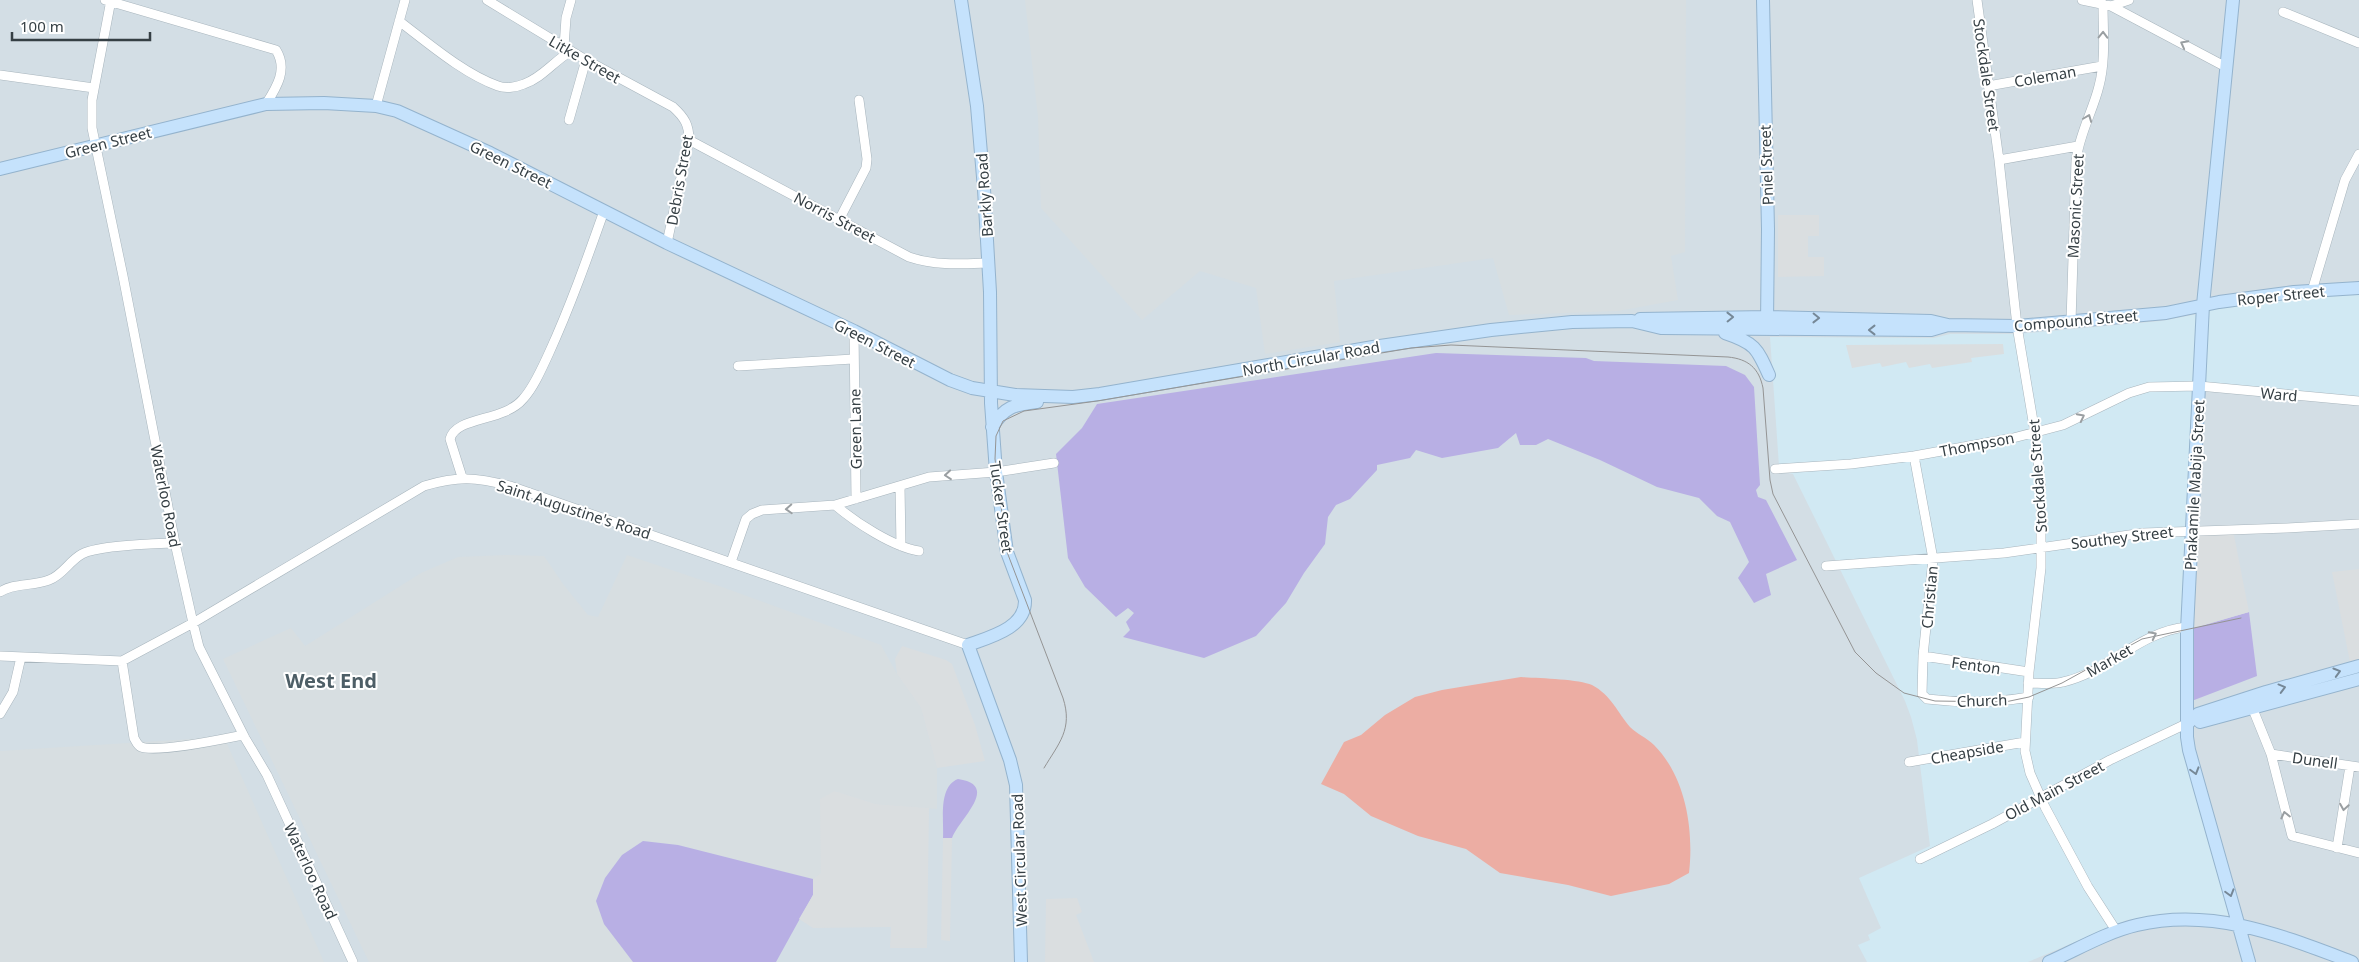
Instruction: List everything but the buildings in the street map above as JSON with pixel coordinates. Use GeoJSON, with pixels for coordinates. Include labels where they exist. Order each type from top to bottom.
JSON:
{"type":"FeatureCollection","features":[{"type":"Feature","properties":{"kind":"street"},"geometry":{"type":"LineString","coordinates":[[376,106],[405,0]]}},
{"type":"Feature","properties":{"kind":"street","name":"Litke Street"},"geometry":{"type":"LineString","coordinates":[[487,0],[586,60],[673,107],[684,117]]}},
{"type":"Feature","properties":{"kind":"street"},"geometry":{"type":"LineString","coordinates":[[399,22],[477,76],[500,87],[512,88],[532,81],[568,49],[566,18],[571,0]]}},
{"type":"Feature","properties":{"kind":"street","name":"Barkly Road"},"geometry":{"type":"LineString","coordinates":[[961,0],[977,106],[988,263],[990,392]]}},
{"type":"Feature","properties":{"kind":"street","name":"Pniel Street"},"geometry":{"type":"LineString","coordinates":[[1763,0],[1768,229],[1767,323]]}},
{"type":"Feature","properties":{"kind":"street","name":"Stockdale Street"},"geometry":{"type":"LineString","coordinates":[[1977,0],[1999,160],[2017,326],[2036,433],[2041,489],[2042,548],[2038,615],[2029,672],[2025,742],[2030,773],[2041,798],[2084,880],[2117,932]]}},
{"type":"Feature","properties":{"kind":"street"},"geometry":{"type":"LineString","coordinates":[[2082,0],[2107,5],[2226,67]]}},
{"type":"Feature","properties":{"kind":"street"},"geometry":{"type":"LineString","coordinates":[[2107,5],[2129,0]]}},
{"type":"Feature","properties":{"kind":"street","name":"Phakamile Mabija Street"},"geometry":{"type":"LineString","coordinates":[[2233,0],[2203,305],[2188,626],[2188,723],[2189,750],[2249,962]]}},
{"type":"Feature","properties":{"kind":"street"},"geometry":{"type":"LineString","coordinates":[[109,1],[276,50],[281,59],[282,70],[266,104]]}},
{"type":"Feature","properties":{"kind":"street","name":"Waterloo Road"},"geometry":{"type":"LineString","coordinates":[[109,1],[94,88],[91,120],[175,543],[199,647],[243,735],[267,775],[354,962]]}},
{"type":"Feature","properties":{"kind":"street","name":"Masonic Street"},"geometry":{"type":"LineString","coordinates":[[2070,322],[2078,146],[2100,85],[2107,5]]}},
{"type":"Feature","properties":{"kind":"street"},"geometry":{"type":"LineString","coordinates":[[2283,12],[2359,43]]}},
{"type":"Feature","properties":{"kind":"street"},"geometry":{"type":"LineString","coordinates":[[569,120],[586,60]]}},
{"type":"Feature","properties":{"kind":"street","name":"Coleman"},"geometry":{"type":"LineString","coordinates":[[1988,86],[2102,66]]}},
{"type":"Feature","properties":{"kind":"street"},"geometry":{"type":"LineString","coordinates":[[0,75],[94,88]]}},
{"type":"Feature","properties":{"kind":"street"},"geometry":{"type":"LineString","coordinates":[[839,220],[866,168],[867,158],[859,100]]}},
{"type":"Feature","properties":{"kind":"street","name":"Green Street"},"geometry":{"type":"LineString","coordinates":[[0,169],[266,104],[324,103],[376,106],[397,111],[490,153],[667,243],[854,331],[950,380],[990,392]]}},
{"type":"Feature","properties":{"kind":"street","name":"Debris Street"},"geometry":{"type":"LineString","coordinates":[[667,243],[689,140],[689,128],[684,117]]}},
{"type":"Feature","properties":{"kind":"street","name":"Norris Street"},"geometry":{"type":"LineString","coordinates":[[689,140],[910,257],[926,263],[988,263]]}},
{"type":"Feature","properties":{"kind":"street"},"geometry":{"type":"LineString","coordinates":[[1999,160],[2078,146]]}},
{"type":"Feature","properties":{"kind":"street"},"geometry":{"type":"LineString","coordinates":[[2312,291],[2345,180],[2359,154]]}},
{"type":"Feature","properties":{"kind":"street"},"geometry":{"type":"LineString","coordinates":[[462,477],[450,439],[451,434],[462,424],[511,410],[523,399],[545,360],[566,315],[604,211]]}},
{"type":"Feature","properties":{"kind":"street","name":"Roper Street"},"geometry":{"type":"LineString","coordinates":[[2203,305],[2238,299],[2359,288]]}},
{"type":"Feature","properties":{"kind":"street","name":"Compound Street"},"geometry":{"type":"LineString","coordinates":[[1767,323],[1931,321],[1948,325],[2017,326],[2166,313],[2203,305]]}},
{"type":"Feature","properties":{"kind":"street","name":"North Circular Road"},"geometry":{"type":"LineString","coordinates":[[990,392],[1029,396],[1076,396],[1373,346],[1491,330],[1588,321],[1632,321],[1649,318],[1767,323]]}},
{"type":"Feature","properties":{"kind":"street","name":"North Circular Road"},"geometry":{"type":"LineString","coordinates":[[1632,321],[1661,328],[1714,329],[1767,323]]}},
{"type":"Feature","properties":{"kind":"street"},"geometry":{"type":"LineString","coordinates":[[1714,329],[1745,339],[1752,346],[1769,375]]}},
{"type":"Feature","properties":{"kind":"street","name":"Green Lane"},"geometry":{"type":"LineString","coordinates":[[854,331],[856,500]]}},
{"type":"Feature","properties":{"kind":"street"},"geometry":{"type":"LineString","coordinates":[[738,366],[853,359]]}},
{"type":"Feature","properties":{"kind":"street","name":"Ward"},"geometry":{"type":"LineString","coordinates":[[2199,386],[2359,401]]}},
{"type":"Feature","properties":{"kind":"street","name":"Thompson"},"geometry":{"type":"LineString","coordinates":[[1775,469],[1851,464],[1914,456],[2036,433],[2075,421],[2143,388],[2199,386]]}},
{"type":"Feature","properties":{"kind":"street","name":"Tucker Street"},"geometry":{"type":"LineString","coordinates":[[968,645],[1011,626],[1023,615],[1025,607],[1025,600],[1007,552],[996,472],[990,392]]}},
{"type":"Feature","properties":{"kind":"street"},"geometry":{"type":"LineString","coordinates":[[992,427],[1004,410],[1014,406],[1076,396]]}},
{"type":"Feature","properties":{"kind":"street","name":"Christian"},"geometry":{"type":"LineString","coordinates":[[1914,456],[1933,559],[1920,690],[1927,700],[1936,700]]}},
{"type":"Feature","properties":{"kind":"street"},"geometry":{"type":"LineString","coordinates":[[731,562],[746,519],[762,510],[835,505],[946,475],[996,472],[1054,463]]}},
{"type":"Feature","properties":{"kind":"street","name":"Saint Augustine's Road"},"geometry":{"type":"LineString","coordinates":[[122,661],[193,623],[424,486],[462,477],[488,480],[510,486],[968,645]]}},
{"type":"Feature","properties":{"kind":"street"},"geometry":{"type":"LineString","coordinates":[[900,486],[901,546]]}},
{"type":"Feature","properties":{"kind":"street"},"geometry":{"type":"LineString","coordinates":[[835,505],[854,520],[901,546],[919,552]]}},
{"type":"Feature","properties":{"kind":"street","name":"Southey Street"},"geometry":{"type":"LineString","coordinates":[[1826,566],[1933,559],[2042,548],[2143,533],[2359,524]]}},
{"type":"Feature","properties":{"kind":"street"},"geometry":{"type":"LineString","coordinates":[[0,592],[48,580],[59,575],[71,562],[84,553],[140,545],[175,543]]}},
{"type":"Feature","properties":{"kind":"street","name":"Market"},"geometry":{"type":"LineString","coordinates":[[2028,683],[2062,683],[2077,677],[2159,632],[2188,626]]}},
{"type":"Feature","properties":{"kind":"street","name":"West Circular Road"},"geometry":{"type":"LineString","coordinates":[[968,645],[1010,760],[1016,785],[1022,962]]}},
{"type":"Feature","properties":{"kind":"street"},"geometry":{"type":"LineString","coordinates":[[0,656],[122,661],[134,738],[141,747],[192,745],[243,735]]}},
{"type":"Feature","properties":{"kind":"street","name":"Fenton"},"geometry":{"type":"LineString","coordinates":[[1923,656],[2029,672]]}},
{"type":"Feature","properties":{"kind":"street"},"geometry":{"type":"LineString","coordinates":[[0,714],[13,692],[22,657]]}},
{"type":"Feature","properties":{"kind":"street"},"geometry":{"type":"LineString","coordinates":[[2247,705],[2359,666]]}},
{"type":"Feature","properties":{"kind":"street"},"geometry":{"type":"LineString","coordinates":[[2188,723],[2198,714],[2247,705],[2359,679]]}},
{"type":"Feature","properties":{"kind":"street","name":"Church"},"geometry":{"type":"LineString","coordinates":[[1936,700],[1990,702],[2029,697]]}},
{"type":"Feature","properties":{"kind":"street"},"geometry":{"type":"LineString","coordinates":[[2247,705],[2271,754],[2286,820],[2294,838],[2359,853]]}},
{"type":"Feature","properties":{"kind":"street","name":"Old Main Street"},"geometry":{"type":"LineString","coordinates":[[1920,859],[2041,798],[2110,760],[2188,723]]}},
{"type":"Feature","properties":{"kind":"street","name":"Cheapside"},"geometry":{"type":"LineString","coordinates":[[1909,762],[2025,742]]}},
{"type":"Feature","properties":{"kind":"street","name":"Dunell"},"geometry":{"type":"LineString","coordinates":[[2271,754],[2355,766]]}},
{"type":"Feature","properties":{"kind":"street"},"geometry":{"type":"LineString","coordinates":[[2276,774],[2282,762],[2288,757]]}},
{"type":"Feature","properties":{"kind":"street"},"geometry":{"type":"LineString","coordinates":[[2337,848],[2355,766]]}},
{"type":"Feature","properties":{"kind":"street"},"geometry":{"type":"LineString","coordinates":[[2049,962],[2117,932],[2144,924],[2174,921],[2239,924],[2283,937],[2352,962]]}},
{"type":"Feature","properties":{"kind":"shaded area"},"geometry":{"type":"Polygon","coordinates":[[[0,0],[2359,0],[2359,962],[0,962],[0,0]]]}},
{"type":"Feature","properties":{"kind":"shaded area"},"geometry":{"type":"Polygon","coordinates":[[[1025,0],[1686,0],[1685,252],[1671,256],[1678,300],[1618,311],[1509,315],[1493,258],[1334,281],[1340,342],[1265,354],[1256,288],[1200,271],[1142,320],[1041,208],[1038,117],[1025,0]]]}},
{"type":"Feature","properties":{"kind":"shaded area"},"geometry":{"type":"Polygon","coordinates":[[[1778,215],[1819,215],[1819,236],[1808,236],[1808,257],[1824,257],[1824,276],[1778,277],[1778,215]]]}},
{"type":"Feature","properties":{"kind":"shaded area"},"geometry":{"type":"Polygon","coordinates":[[[2310,293],[2359,295],[2359,397],[2202,386],[2204,307],[2310,293]]]}},
{"type":"Feature","properties":{"kind":"shaded area"},"geometry":{"type":"Polygon","coordinates":[[[2198,314],[2184,700],[2233,916],[2183,913],[2127,920],[2028,962],[1867,962],[1858,945],[1870,940],[1868,935],[1881,928],[1859,878],[1930,846],[1917,740],[1905,701],[1793,474],[1784,472],[1779,466],[1770,337],[1934,338],[1950,334],[2017,334],[2161,321],[2198,314]]]}},
{"type":"Feature","properties":{"kind":"shaded area"},"geometry":{"type":"Polygon","coordinates":[[[2003,344],[2004,354],[1971,358],[1972,362],[1932,368],[1930,364],[1909,368],[1906,362],[1882,367],[1880,363],[1852,368],[1846,345],[2003,344]]]}},
{"type":"Feature","properties":{"kind":"shaded area"},"geometry":{"type":"Polygon","coordinates":[[[1436,353],[1586,358],[1594,361],[1726,366],[1745,375],[1754,387],[1760,485],[1756,490],[1758,497],[1766,500],[1797,560],[1766,574],[1771,595],[1754,603],[1738,578],[1749,562],[1730,522],[1717,516],[1699,498],[1657,487],[1600,460],[1548,439],[1536,445],[1520,445],[1516,433],[1498,448],[1442,458],[1416,450],[1410,458],[1377,465],[1377,470],[1350,499],[1336,505],[1328,517],[1325,544],[1304,573],[1286,603],[1256,636],[1204,658],[1123,637],[1130,630],[1126,622],[1134,613],[1128,608],[1116,617],[1085,587],[1068,558],[1056,454],[1082,428],[1097,404],[1436,353]]]}},
{"type":"Feature","properties":{"kind":"shaded area"},"geometry":{"type":"Polygon","coordinates":[[[2192,530],[2233,530],[2249,612],[2187,630],[2192,530]]]}},
{"type":"Feature","properties":{"kind":"shaded area"},"geometry":{"type":"Polygon","coordinates":[[[627,555],[722,587],[881,645],[897,674],[921,708],[937,768],[937,809],[876,804],[835,791],[821,873],[813,879],[678,845],[643,841],[622,855],[605,878],[596,901],[604,924],[633,962],[369,962],[223,659],[291,628],[305,646],[421,573],[458,557],[544,556],[563,584],[588,615],[598,617],[627,555]]]}},
{"type":"Feature","properties":{"kind":"shaded area"},"geometry":{"type":"Polygon","coordinates":[[[2359,569],[2359,660],[2350,662],[2332,572],[2359,569]]]}},
{"type":"Feature","properties":{"kind":"shaded area"},"geometry":{"type":"Polygon","coordinates":[[[2249,612],[2257,676],[2189,702],[2187,630],[2249,612]]]}},
{"type":"Feature","properties":{"kind":"shaded area"},"geometry":{"type":"Polygon","coordinates":[[[902,646],[946,660],[952,664],[975,725],[985,761],[937,768],[921,708],[897,674],[895,659],[902,646]]]}},
{"type":"Feature","properties":{"kind":"shaded area"},"geometry":{"type":"Polygon","coordinates":[[[1521,677],[1568,680],[1592,685],[1609,699],[1630,727],[1654,745],[1674,772],[1685,805],[1690,839],[1689,873],[1669,884],[1611,896],[1568,885],[1500,873],[1466,849],[1418,836],[1371,816],[1344,794],[1321,784],[1344,742],[1361,735],[1385,715],[1415,697],[1442,690],[1521,677]]]}},
{"type":"Feature","properties":{"kind":"shaded area"},"geometry":{"type":"Polygon","coordinates":[[[224,737],[324,962],[0,962],[0,751],[224,737]]]}},
{"type":"Feature","properties":{"kind":"shaded area"},"geometry":{"type":"Polygon","coordinates":[[[958,779],[970,782],[976,788],[977,795],[974,804],[952,838],[943,838],[943,804],[945,796],[947,789],[958,779]]]}},
{"type":"Feature","properties":{"kind":"shaded area"},"geometry":{"type":"Polygon","coordinates":[[[835,791],[876,804],[929,808],[927,948],[890,948],[891,927],[813,928],[799,919],[813,895],[813,879],[821,873],[820,799],[835,791]]]}},
{"type":"Feature","properties":{"kind":"shaded area"},"geometry":{"type":"Polygon","coordinates":[[[943,838],[952,838],[950,941],[941,940],[943,838]]]}},
{"type":"Feature","properties":{"kind":"shaded area"},"geometry":{"type":"Polygon","coordinates":[[[643,841],[678,845],[813,879],[813,895],[776,962],[633,962],[604,924],[596,901],[605,878],[622,855],[643,841]]]}},
{"type":"Feature","properties":{"kind":"shaded area"},"geometry":{"type":"Polygon","coordinates":[[[1077,898],[1082,912],[1076,915],[1094,962],[1045,962],[1046,899],[1077,898]]]}},
{"type":"Feature","properties":{"kind":"tram line"},"geometry":{"type":"LineString","coordinates":[[1044,768],[1063,735],[1066,709],[1007,552],[995,459],[996,436],[1003,421],[1024,411],[1097,401],[1411,348],[1451,345],[1728,357],[1747,362],[1759,375],[1763,388],[1770,480],[1773,494],[1855,652],[1876,673],[1904,693],[1935,701],[2005,702],[2029,697],[2062,683],[2142,639],[2241,618]]}},
{"type":"Feature","properties":{"kind":"district","name":"West End"},"geometry":{"type":"Point","coordinates":[331,680]}}]}
